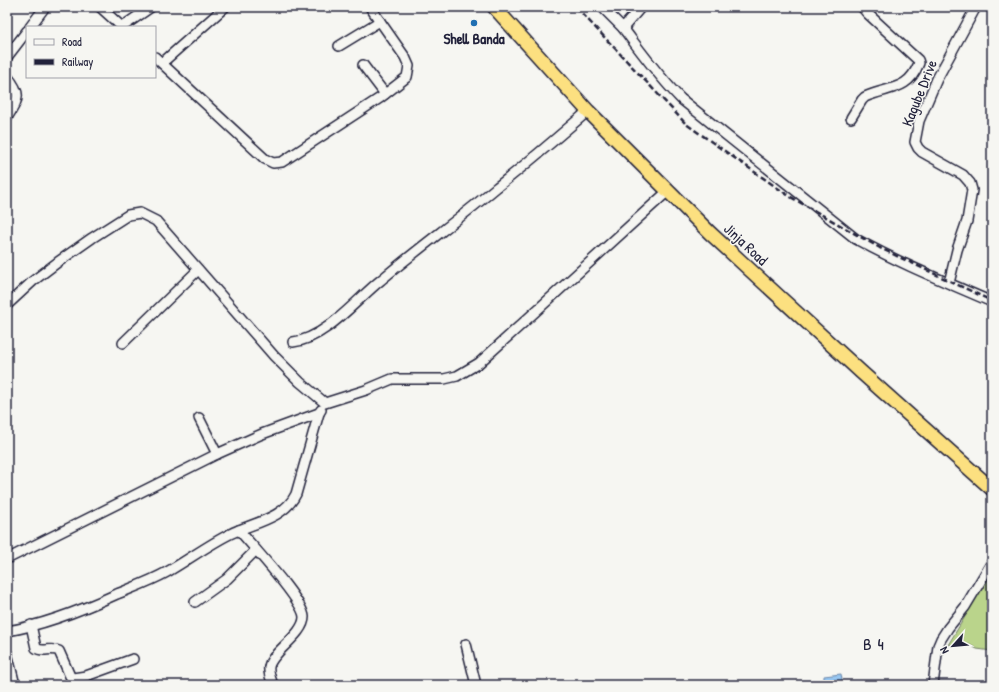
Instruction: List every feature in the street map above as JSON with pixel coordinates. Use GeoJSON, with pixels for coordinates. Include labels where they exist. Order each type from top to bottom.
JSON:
{"type":"FeatureCollection","features":[{"type":"Feature","properties":{"kind":"highway","name":"Jinja Road"},"geometry":{"type":"LineString","coordinates":[[494,7],[588,111],[710,233],[992,489]]}},
{"type":"Feature","properties":{"kind":"street"},"geometry":{"type":"LineString","coordinates":[[31,26],[45,7]]}},
{"type":"Feature","properties":{"kind":"street"},"geometry":{"type":"LineString","coordinates":[[100,7],[121,26]]}},
{"type":"Feature","properties":{"kind":"street"},"geometry":{"type":"LineString","coordinates":[[123,26],[151,7]]}},
{"type":"Feature","properties":{"kind":"street"},"geometry":{"type":"LineString","coordinates":[[225,7],[158,60],[265,159],[273,163],[282,162],[291,157],[385,94],[407,77],[409,66],[370,7]]}},
{"type":"Feature","properties":{"kind":"street"},"geometry":{"type":"LineString","coordinates":[[602,7],[623,28],[666,85],[856,239],[875,250],[992,302]]}},
{"type":"Feature","properties":{"kind":"street"},"geometry":{"type":"LineString","coordinates":[[623,28],[641,7]]}},
{"type":"Feature","properties":{"kind":"street"},"geometry":{"type":"LineString","coordinates":[[851,118],[865,97],[905,83],[912,77],[920,63],[867,14],[862,7]]}},
{"type":"Feature","properties":{"kind":"street","name":"Kagube Drive"},"geometry":{"type":"LineString","coordinates":[[949,283],[957,250],[967,221],[972,190],[968,179],[922,152],[918,148],[916,142],[919,121],[937,79],[976,7]]}},
{"type":"Feature","properties":{"kind":"street"},"geometry":{"type":"LineString","coordinates":[[339,46],[380,21]]}},
{"type":"Feature","properties":{"kind":"street"},"geometry":{"type":"LineString","coordinates":[[7,57],[26,32]]}},
{"type":"Feature","properties":{"kind":"street"},"geometry":{"type":"LineString","coordinates":[[363,65],[385,94]]}},
{"type":"Feature","properties":{"kind":"street"},"geometry":{"type":"LineString","coordinates":[[7,76],[16,87],[17,92],[15,107],[7,118]]}},
{"type":"Feature","properties":{"kind":"street"},"geometry":{"type":"LineString","coordinates":[[293,342],[310,338],[337,319],[379,281],[498,187],[588,111]]}},
{"type":"Feature","properties":{"kind":"street"},"geometry":{"type":"LineString","coordinates":[[7,631],[83,609],[149,581],[168,572],[209,546],[239,530],[259,524],[286,508],[293,500],[319,413],[325,403],[366,390],[392,379],[444,379],[457,376],[479,363],[668,191]]}},
{"type":"Feature","properties":{"kind":"street"},"geometry":{"type":"LineString","coordinates":[[7,301],[92,238],[128,215],[140,213],[156,221],[274,356],[300,382],[325,403]]}},
{"type":"Feature","properties":{"kind":"street"},"geometry":{"type":"LineString","coordinates":[[123,343],[198,270]]}},
{"type":"Feature","properties":{"kind":"street"},"geometry":{"type":"LineString","coordinates":[[7,559],[217,454],[262,434],[319,413]]}},
{"type":"Feature","properties":{"kind":"street"},"geometry":{"type":"LineString","coordinates":[[199,418],[217,454]]}},
{"type":"Feature","properties":{"kind":"street"},"geometry":{"type":"LineString","coordinates":[[239,530],[276,572],[301,609],[304,617],[299,628],[269,665],[269,673],[273,685]]}},
{"type":"Feature","properties":{"kind":"street"},"geometry":{"type":"LineString","coordinates":[[195,602],[227,579],[256,550]]}},
{"type":"Feature","properties":{"kind":"street"},"geometry":{"type":"LineString","coordinates":[[933,685],[938,646],[941,639],[965,607],[992,562]]}},
{"type":"Feature","properties":{"kind":"street"},"geometry":{"type":"LineString","coordinates":[[31,625],[36,648],[40,650],[51,649],[59,651],[70,676],[73,678],[90,675],[133,659]]}},
{"type":"Feature","properties":{"kind":"street"},"geometry":{"type":"LineString","coordinates":[[466,644],[476,685]]}},
{"type":"Feature","properties":{"kind":"street"},"geometry":{"type":"LineString","coordinates":[[7,653],[12,681]]}},
{"type":"Feature","properties":{"kind":"green space"},"geometry":{"type":"Polygon","coordinates":[[[990,575],[992,577],[992,651],[977,649],[968,644],[948,645],[990,575]]]}},
{"type":"Feature","properties":{"kind":"water"},"geometry":{"type":"Polygon","coordinates":[[[841,674],[843,685],[824,685],[824,676],[841,674]]]}},
{"type":"Feature","properties":{"kind":"railway"},"geometry":{"type":"LineString","coordinates":[[576,7],[686,124],[789,196],[880,248],[992,301]]}},
{"type":"Feature","properties":{"kind":"place","name":"Shell Banda"},"geometry":{"type":"Point","coordinates":[474,23]}},
{"type":"Feature","properties":{"kind":"district","name":"B 4"},"geometry":{"type":"Point","coordinates":[874,643]}}]}
